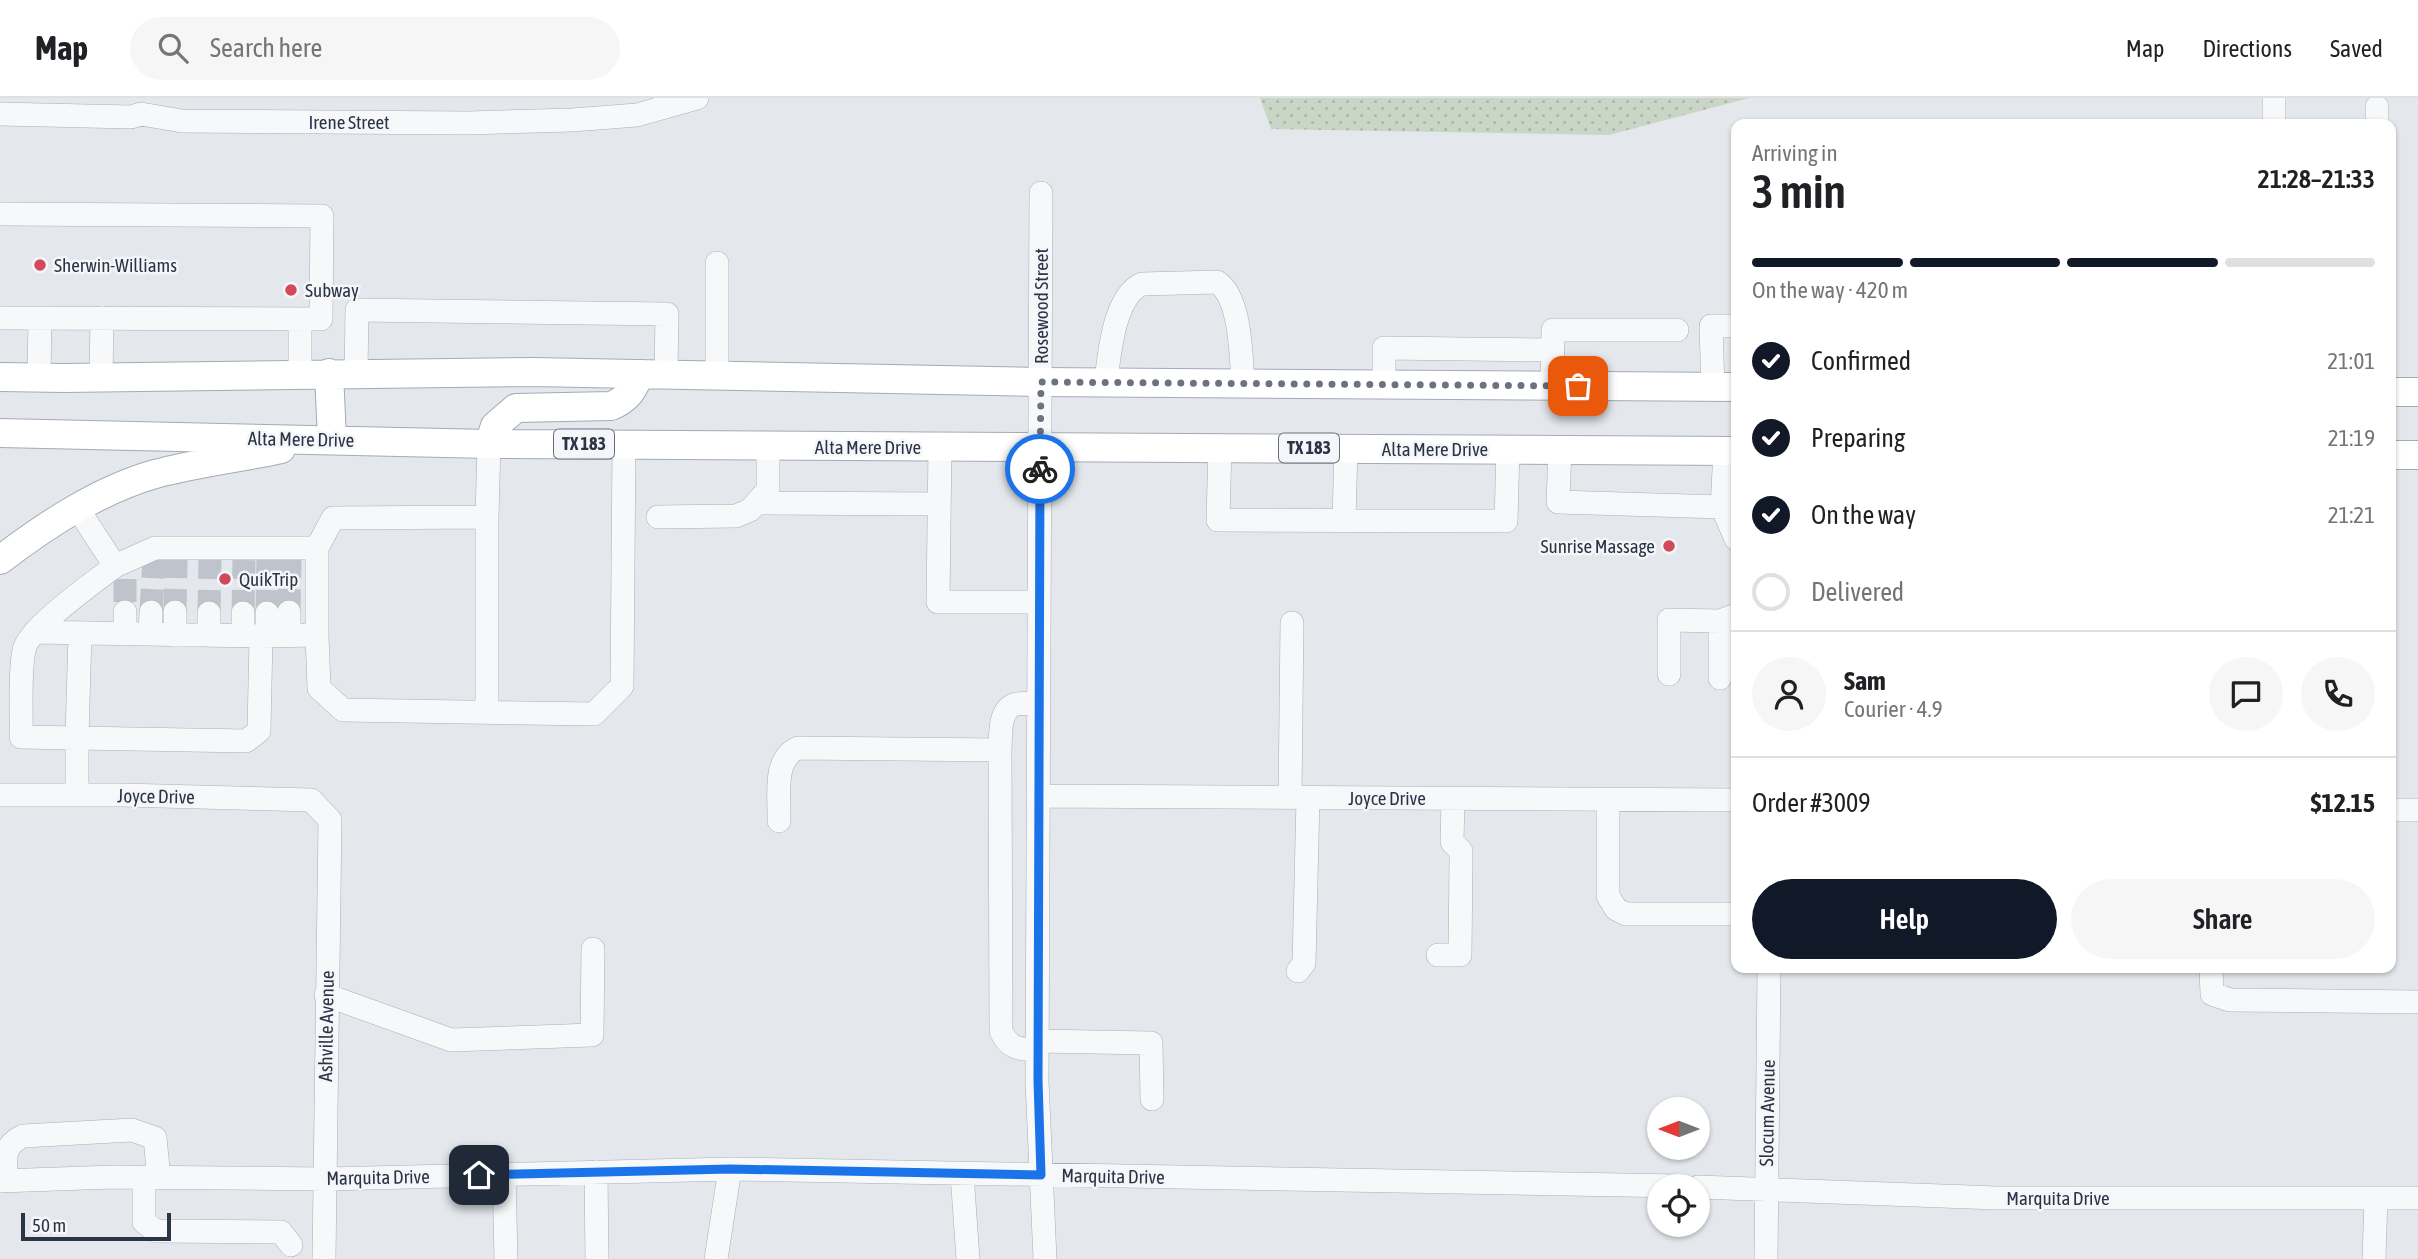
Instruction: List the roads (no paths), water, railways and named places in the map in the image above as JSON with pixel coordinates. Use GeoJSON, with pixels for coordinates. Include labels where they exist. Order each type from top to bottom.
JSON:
{"type":"FeatureCollection","features":[{"type":"Feature","properties":{"kind":"main road"},"geometry":{"type":"LineString","coordinates":[[0,377],[533,372],[1041,382],[1724,387]]}},
{"type":"Feature","properties":{"kind":"main road"},"geometry":{"type":"LineString","coordinates":[[0,560],[26,540],[106,492],[154,474],[332,439],[342,373]]}},
{"type":"Feature","properties":{"kind":"main road"},"geometry":{"type":"LineString","coordinates":[[489,444],[495,426],[516,408],[611,405],[624,400],[653,374]]}},
{"type":"Feature","properties":{"kind":"main road"},"geometry":{"type":"LineString","coordinates":[[2396,392],[2418,392]]}},
{"type":"Feature","properties":{"kind":"main road","name":"Alta Mere Drive"},"geometry":{"type":"LineString","coordinates":[[0,433],[489,444],[1730,451]]}},
{"type":"Feature","properties":{"kind":"main road"},"geometry":{"type":"LineString","coordinates":[[2396,455],[2418,456]]}},
{"type":"Feature","properties":{"kind":"street","name":"Irene Street"},"geometry":{"type":"LineString","coordinates":[[0,114],[131,117],[143,106],[182,121],[468,123],[637,115],[697,98]]}},
{"type":"Feature","properties":{"kind":"street"},"geometry":{"type":"LineString","coordinates":[[2274,98],[2274,119]]}},
{"type":"Feature","properties":{"kind":"street","name":"Rosewood Street"},"geometry":{"type":"LineString","coordinates":[[1041,194],[1038,1045],[1045,1259]]}},
{"type":"Feature","properties":{"kind":"street"},"geometry":{"type":"LineString","coordinates":[[0,214],[321,216],[321,319],[0,318]]}},
{"type":"Feature","properties":{"kind":"street"},"geometry":{"type":"LineString","coordinates":[[717,375],[718,263]]}},
{"type":"Feature","properties":{"kind":"street"},"geometry":{"type":"LineString","coordinates":[[1106,382],[1117,318],[1134,287],[1142,284],[1217,282],[1225,288],[1238,324],[1243,383]]}},
{"type":"Feature","properties":{"kind":"street"},"geometry":{"type":"LineString","coordinates":[[342,373],[357,310],[667,314],[653,374]]}},
{"type":"Feature","properties":{"kind":"street"},"geometry":{"type":"LineString","coordinates":[[39,378],[40,318]]}},
{"type":"Feature","properties":{"kind":"street"},"geometry":{"type":"LineString","coordinates":[[101,378],[102,318]]}},
{"type":"Feature","properties":{"kind":"street"},"geometry":{"type":"LineString","coordinates":[[300,319],[300,374]]}},
{"type":"Feature","properties":{"kind":"street"},"geometry":{"type":"LineString","coordinates":[[1724,387],[1711,326],[1731,326]]}},
{"type":"Feature","properties":{"kind":"street"},"geometry":{"type":"LineString","coordinates":[[1552,386],[1553,330],[1677,330]]}},
{"type":"Feature","properties":{"kind":"street"},"geometry":{"type":"LineString","coordinates":[[1384,384],[1384,348],[1552,350]]}},
{"type":"Feature","properties":{"kind":"street"},"geometry":{"type":"LineString","coordinates":[[486,712],[489,444]]}},
{"type":"Feature","properties":{"kind":"street"},"geometry":{"type":"LineString","coordinates":[[487,517],[332,518],[317,548],[318,688],[343,710],[594,714],[622,686],[624,444]]}},
{"type":"Feature","properties":{"kind":"street"},"geometry":{"type":"LineString","coordinates":[[658,517],[736,516],[750,510],[768,490],[768,446]]}},
{"type":"Feature","properties":{"kind":"street"},"geometry":{"type":"LineString","coordinates":[[940,446],[938,601],[1040,601]]}},
{"type":"Feature","properties":{"kind":"street"},"geometry":{"type":"LineString","coordinates":[[1220,447],[1218,520],[1506,521],[1508,449]]}},
{"type":"Feature","properties":{"kind":"street"},"geometry":{"type":"LineString","coordinates":[[1344,520],[1346,448]]}},
{"type":"Feature","properties":{"kind":"street"},"geometry":{"type":"LineString","coordinates":[[1560,450],[1558,502],[1722,507]]}},
{"type":"Feature","properties":{"kind":"street"},"geometry":{"type":"LineString","coordinates":[[1730,451],[1722,507],[1731,527]]}},
{"type":"Feature","properties":{"kind":"street"},"geometry":{"type":"LineString","coordinates":[[757,503],[939,504]]}},
{"type":"Feature","properties":{"kind":"street"},"geometry":{"type":"LineString","coordinates":[[78,509],[122,569]]}},
{"type":"Feature","properties":{"kind":"street"},"geometry":{"type":"LineString","coordinates":[[269,628],[259,732],[246,741],[21,737],[24,647],[35,632],[67,604],[122,569],[165,553],[279,553],[317,548]]}},
{"type":"Feature","properties":{"kind":"street"},"geometry":{"type":"LineString","coordinates":[[243,612],[269,628]]}},
{"type":"Feature","properties":{"kind":"street"},"geometry":{"type":"LineString","coordinates":[[1669,674],[1669,620],[1728,618],[1720,678]]}},
{"type":"Feature","properties":{"kind":"street"},"geometry":{"type":"LineString","coordinates":[[35,632],[80,633],[125,623],[175,623],[269,628],[317,635]]}},
{"type":"Feature","properties":{"kind":"street"},"geometry":{"type":"LineString","coordinates":[[1292,623],[1304,963],[1298,971]]}},
{"type":"Feature","properties":{"kind":"street"},"geometry":{"type":"LineString","coordinates":[[77,795],[80,633]]}},
{"type":"Feature","properties":{"kind":"street"},"geometry":{"type":"LineString","coordinates":[[1039,704],[1016,704],[1008,708],[1001,727],[1001,1031],[1005,1041],[1023,1050],[1038,1045],[1151,1043],[1152,1099]]}},
{"type":"Feature","properties":{"kind":"street"},"geometry":{"type":"LineString","coordinates":[[779,821],[783,759],[790,751],[798,748],[1000,750]]}},
{"type":"Feature","properties":{"kind":"street","name":"Joyce Drive"},"geometry":{"type":"LineString","coordinates":[[0,795],[311,800]]}},
{"type":"Feature","properties":{"kind":"street","name":"Joyce Drive"},"geometry":{"type":"LineString","coordinates":[[1038,796],[1731,800]]}},
{"type":"Feature","properties":{"kind":"street"},"geometry":{"type":"LineString","coordinates":[[1438,955],[1460,955],[1461,851],[1452,842],[1453,799]]}},
{"type":"Feature","properties":{"kind":"street"},"geometry":{"type":"LineString","coordinates":[[1608,799],[1608,896],[1616,909],[1626,914],[1731,914]]}},
{"type":"Feature","properties":{"kind":"street","name":"Ashville Avenue"},"geometry":{"type":"LineString","coordinates":[[311,800],[330,820],[324,1252]]}},
{"type":"Feature","properties":{"kind":"street"},"geometry":{"type":"LineString","coordinates":[[2396,810],[2418,810]]}},
{"type":"Feature","properties":{"kind":"street"},"geometry":{"type":"LineString","coordinates":[[326,995],[451,1040],[592,1035],[593,949]]}},
{"type":"Feature","properties":{"kind":"street","name":"Slocum Avenue"},"geometry":{"type":"LineString","coordinates":[[1766,1259],[1769,973]]}},
{"type":"Feature","properties":{"kind":"street"},"geometry":{"type":"LineString","coordinates":[[2211,973],[2212,994],[2230,1000],[2418,1002]]}},
{"type":"Feature","properties":{"kind":"street"},"geometry":{"type":"LineString","coordinates":[[3,1181],[6,1151],[12,1141],[23,1136],[132,1130],[155,1138],[145,1222],[156,1231],[281,1232],[291,1252],[324,1252]]}},
{"type":"Feature","properties":{"kind":"street"},"geometry":{"type":"LineString","coordinates":[[716,1259],[730,1169]]}},
{"type":"Feature","properties":{"kind":"street","name":"Marquita Drive"},"geometry":{"type":"LineString","coordinates":[[3,1181],[327,1179],[730,1169],[1647,1185]]}},
{"type":"Feature","properties":{"kind":"street"},"geometry":{"type":"LineString","coordinates":[[596,1172],[597,1259]]}},
{"type":"Feature","properties":{"kind":"street"},"geometry":{"type":"LineString","coordinates":[[504,1174],[506,1259]]}},
{"type":"Feature","properties":{"kind":"street"},"geometry":{"type":"LineString","coordinates":[[962,1174],[968,1259]]}},
{"type":"Feature","properties":{"kind":"street","name":"Marquita Drive"},"geometry":{"type":"LineString","coordinates":[[1710,1187],[1997,1198],[2418,1198]]}},
{"type":"Feature","properties":{"kind":"street"},"geometry":{"type":"LineString","coordinates":[[2374,1259],[2375,1198]]}},
{"type":"Feature","properties":{"kind":"tunnel"},"geometry":{"type":"LineString","coordinates":[[151,612],[154,558]]}},
{"type":"Feature","properties":{"kind":"tunnel"},"geometry":{"type":"LineString","coordinates":[[175,612],[176,558]]}},
{"type":"Feature","properties":{"kind":"tunnel"},"geometry":{"type":"LineString","coordinates":[[209,613],[210,558]]}},
{"type":"Feature","properties":{"kind":"tunnel"},"geometry":{"type":"LineString","coordinates":[[267,613],[268,559]]}},
{"type":"Feature","properties":{"kind":"tunnel"},"geometry":{"type":"LineString","coordinates":[[289,612],[290,559]]}},
{"type":"Feature","properties":{"kind":"tunnel"},"geometry":{"type":"LineString","coordinates":[[243,613],[244,560]]}},
{"type":"Feature","properties":{"kind":"tunnel"},"geometry":{"type":"LineString","coordinates":[[125,579],[125,612]]}},
{"type":"Feature","properties":{"kind":"place","name":"Sherwin-Williams"},"geometry":{"type":"Point","coordinates":[40,265]}},
{"type":"Feature","properties":{"kind":"place","name":"Subway"},"geometry":{"type":"Point","coordinates":[291,290]}},
{"type":"Feature","properties":{"kind":"place","name":"Sunrise Massage"},"geometry":{"type":"Point","coordinates":[1669,546]}},
{"type":"Feature","properties":{"kind":"place","name":"QuikTrip"},"geometry":{"type":"Point","coordinates":[225,579]}}]}
